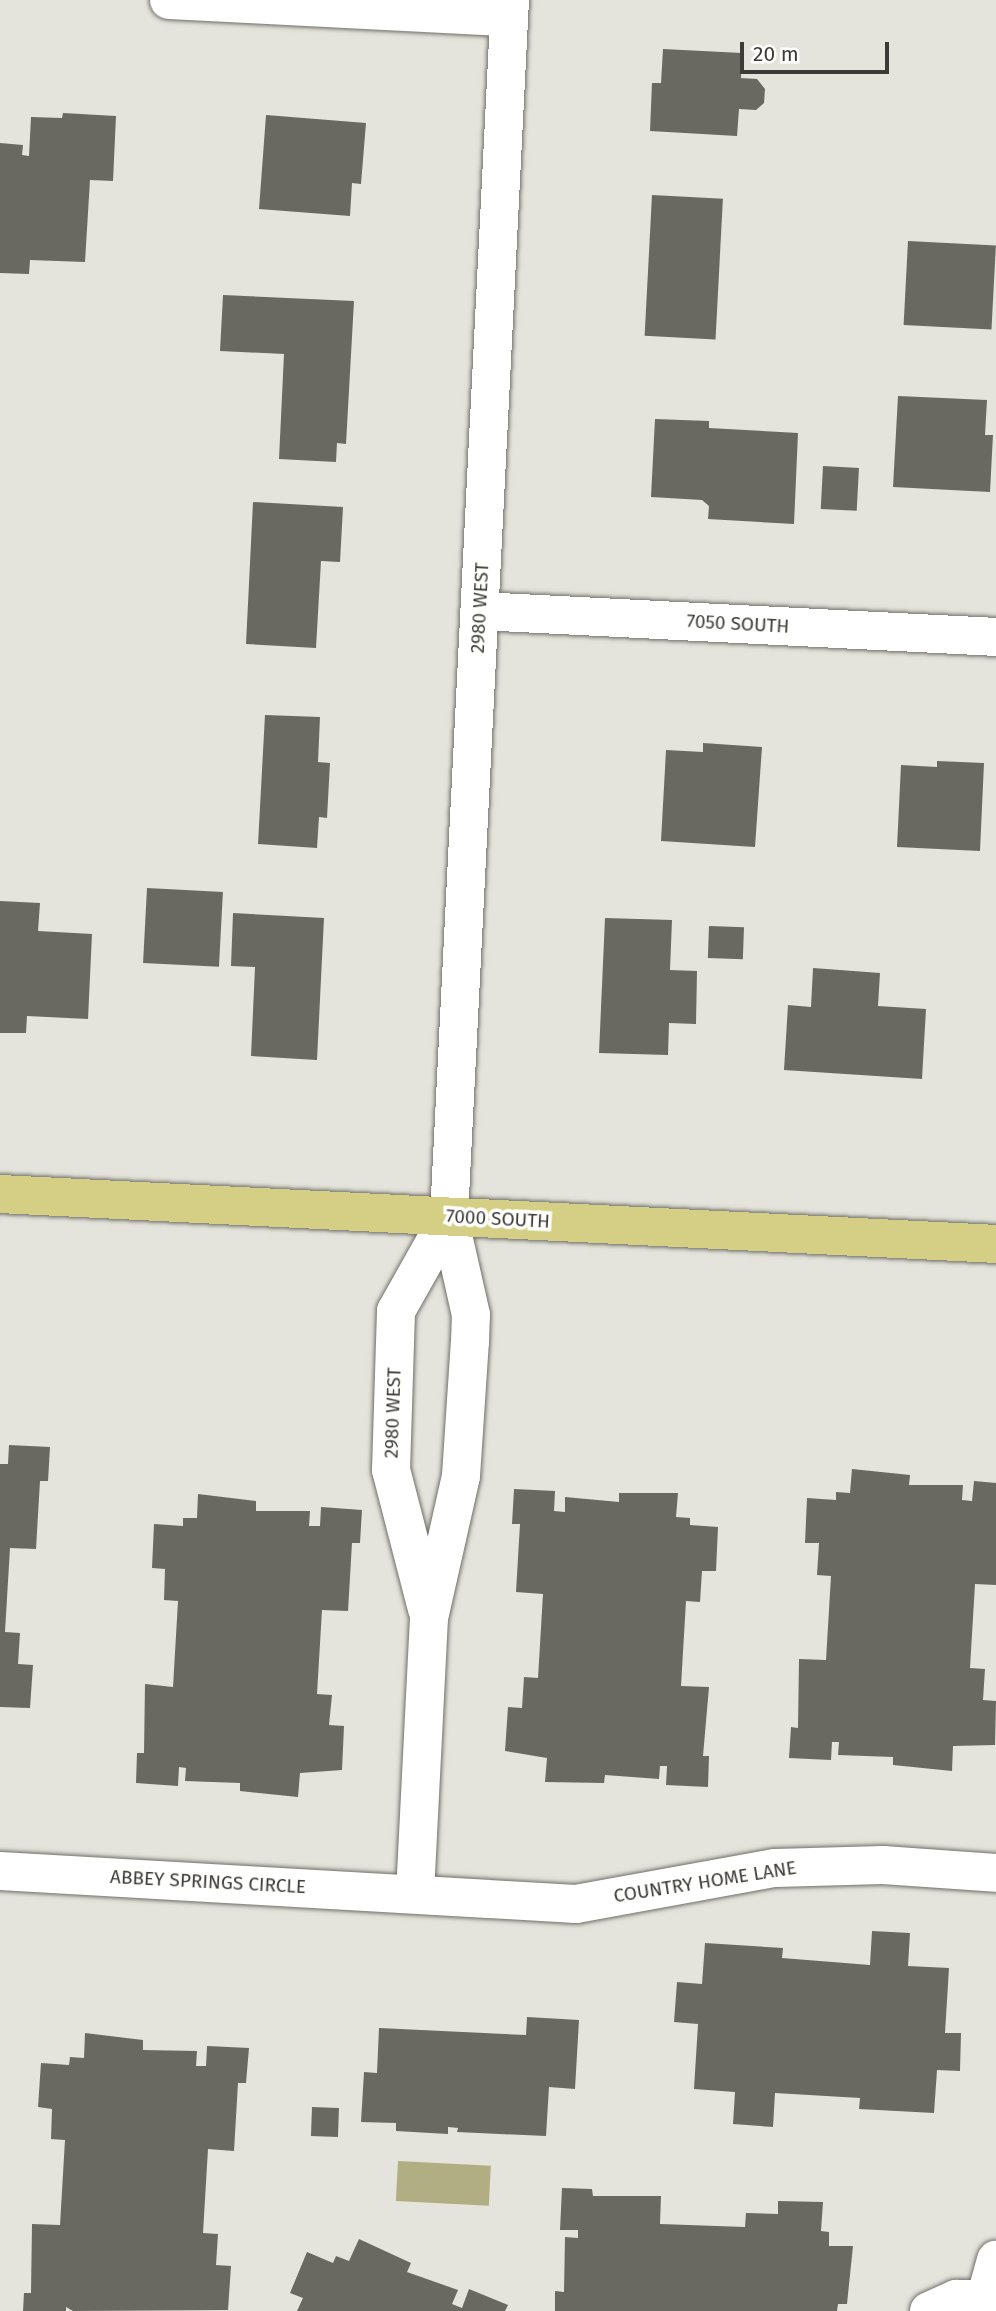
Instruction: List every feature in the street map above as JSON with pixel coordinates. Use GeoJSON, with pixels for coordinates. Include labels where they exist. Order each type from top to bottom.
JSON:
{"type":"FeatureCollection","features":[{"type":"Feature","properties":{"kind":"main road","name":"7000 SOUTH"},"geometry":{"type":"LineString","coordinates":[[0,1194],[996,1244]]}},
{"type":"Feature","properties":{"kind":"street"},"geometry":{"type":"LineString","coordinates":[[169,0],[510,9]]}},
{"type":"Feature","properties":{"kind":"street","name":"2980 WEST"},"geometry":{"type":"LineString","coordinates":[[415,1894],[429,1618],[461,1476],[470,1342],[471,1315],[449,1217],[510,9]]}},
{"type":"Feature","properties":{"kind":"street","name":"7050 SOUTH"},"geometry":{"type":"LineString","coordinates":[[480,611],[996,637]]}},
{"type":"Feature","properties":{"kind":"street","name":"2980 WEST"},"geometry":{"type":"LineString","coordinates":[[429,1618],[391,1469],[396,1311],[449,1217]]}},
{"type":"Feature","properties":{"kind":"street","name":"COUNTRY HOME LANE"},"geometry":{"type":"LineString","coordinates":[[415,1894],[576,1904],[775,1868],[883,1865],[996,1873]]}},
{"type":"Feature","properties":{"kind":"street","name":"ABBEY SPRINGS CIRCLE"},"geometry":{"type":"LineString","coordinates":[[0,1871],[415,1894]]}},
{"type":"Feature","properties":{"kind":"street"},"geometry":{"type":"LineString","coordinates":[[929,2311],[956,2299],[990,2307],[996,2260]]}},
{"type":"Feature","properties":{"kind":"shaded area"},"geometry":{"type":"Polygon","coordinates":[[[398,2161],[491,2166],[489,2206],[396,2201],[398,2161]]]}},
{"type":"Feature","properties":{"kind":"building"},"geometry":{"type":"Polygon","coordinates":[[[663,49],[742,53],[741,78],[757,79],[765,89],[764,103],[756,110],[739,109],[737,136],[650,131],[652,83],[661,83],[663,49]]]}},
{"type":"Feature","properties":{"kind":"building"},"geometry":{"type":"Polygon","coordinates":[[[63,113],[116,116],[113,181],[90,180],[85,262],[30,260],[29,274],[0,273],[0,143],[23,145],[22,155],[29,156],[31,117],[62,118],[63,113]]]}},
{"type":"Feature","properties":{"kind":"building"},"geometry":{"type":"Polygon","coordinates":[[[266,115],[366,123],[361,184],[352,183],[350,216],[259,209],[266,115]]]}},
{"type":"Feature","properties":{"kind":"building"},"geometry":{"type":"Polygon","coordinates":[[[652,195],[723,199],[716,340],[645,336],[652,195]]]}},
{"type":"Feature","properties":{"kind":"building"},"geometry":{"type":"Polygon","coordinates":[[[908,241],[996,246],[991,329],[904,325],[908,241]]]}},
{"type":"Feature","properties":{"kind":"building"},"geometry":{"type":"Polygon","coordinates":[[[223,295],[354,301],[346,444],[337,443],[336,462],[279,459],[284,354],[220,351],[223,295]]]}},
{"type":"Feature","properties":{"kind":"building"},"geometry":{"type":"Polygon","coordinates":[[[898,396],[987,400],[985,435],[993,435],[990,492],[893,487],[898,396]]]}},
{"type":"Feature","properties":{"kind":"building"},"geometry":{"type":"Polygon","coordinates":[[[655,419],[709,421],[709,428],[798,433],[794,524],[708,519],[709,506],[702,500],[651,497],[655,419]]]}},
{"type":"Feature","properties":{"kind":"building"},"geometry":{"type":"Polygon","coordinates":[[[823,466],[859,468],[857,511],[821,509],[823,466]]]}},
{"type":"Feature","properties":{"kind":"building"},"geometry":{"type":"Polygon","coordinates":[[[253,502],[343,507],[340,562],[321,561],[316,648],[246,644],[253,502]]]}},
{"type":"Feature","properties":{"kind":"building"},"geometry":{"type":"Polygon","coordinates":[[[265,715],[320,717],[318,762],[330,763],[327,818],[319,817],[317,848],[258,844],[265,715]]]}},
{"type":"Feature","properties":{"kind":"building"},"geometry":{"type":"Polygon","coordinates":[[[703,743],[762,747],[755,847],[661,841],[666,750],[703,752],[703,743]]]}},
{"type":"Feature","properties":{"kind":"building"},"geometry":{"type":"Polygon","coordinates":[[[937,761],[984,763],[980,851],[897,847],[901,765],[937,767],[937,761]]]}},
{"type":"Feature","properties":{"kind":"building"},"geometry":{"type":"Polygon","coordinates":[[[147,888],[223,892],[219,967],[143,963],[147,888]]]}},
{"type":"Feature","properties":{"kind":"building"},"geometry":{"type":"Polygon","coordinates":[[[0,901],[40,903],[38,931],[92,934],[88,1019],[27,1016],[26,1033],[0,1033],[0,901]]]}},
{"type":"Feature","properties":{"kind":"building"},"geometry":{"type":"Polygon","coordinates":[[[233,913],[324,918],[317,1060],[251,1056],[255,967],[231,966],[233,913]]]}},
{"type":"Feature","properties":{"kind":"building"},"geometry":{"type":"Polygon","coordinates":[[[605,918],[672,920],[670,970],[697,971],[696,1024],[669,1023],[668,1055],[599,1053],[605,918]]]}},
{"type":"Feature","properties":{"kind":"building"},"geometry":{"type":"Polygon","coordinates":[[[709,926],[744,927],[743,959],[708,958],[709,926]]]}},
{"type":"Feature","properties":{"kind":"building"},"geometry":{"type":"Polygon","coordinates":[[[813,968],[880,973],[878,1006],[926,1009],[922,1079],[784,1070],[788,1005],[811,1007],[813,968]]]}},
{"type":"Feature","properties":{"kind":"building"},"geometry":{"type":"Polygon","coordinates":[[[9,1445],[50,1447],[48,1481],[40,1481],[36,1549],[10,1548],[5,1632],[20,1633],[18,1664],[33,1665],[30,1708],[0,1707],[0,1464],[8,1464],[9,1445]]]}},
{"type":"Feature","properties":{"kind":"building"},"geometry":{"type":"Polygon","coordinates":[[[852,1469],[910,1475],[909,1485],[963,1485],[962,1500],[972,1501],[974,1481],[996,1483],[996,1585],[975,1584],[970,1668],[985,1669],[983,1700],[996,1701],[995,1745],[953,1746],[952,1771],[893,1765],[893,1757],[838,1755],[839,1742],[832,1742],[831,1760],[789,1758],[791,1727],[798,1728],[799,1659],[826,1660],[831,1576],[817,1575],[819,1543],[805,1543],[807,1498],[836,1500],[836,1492],[850,1493],[852,1469]]]}},
{"type":"Feature","properties":{"kind":"building"},"geometry":{"type":"Polygon","coordinates":[[[514,1489],[555,1491],[554,1511],[565,1512],[565,1497],[619,1502],[619,1493],[678,1493],[676,1517],[690,1518],[690,1525],[718,1527],[716,1571],[702,1571],[700,1602],[686,1601],[681,1686],[709,1687],[703,1756],[709,1756],[708,1787],[666,1785],[667,1766],[660,1766],[659,1779],[605,1775],[604,1783],[545,1782],[547,1758],[505,1751],[508,1707],[522,1708],[524,1677],[538,1678],[543,1594],[516,1592],[520,1524],[512,1524],[514,1489]]]}},
{"type":"Feature","properties":{"kind":"building"},"geometry":{"type":"Polygon","coordinates":[[[198,1494],[256,1501],[256,1511],[310,1511],[309,1526],[320,1526],[321,1507],[362,1510],[360,1543],[352,1543],[348,1611],[322,1610],[317,1694],[332,1695],[329,1725],[344,1726],[342,1770],[300,1773],[298,1797],[240,1791],[240,1783],[185,1781],[186,1768],[179,1767],[178,1786],[136,1783],[137,1753],[144,1753],[145,1684],[173,1687],[178,1601],[164,1600],[165,1569],[152,1568],[154,1524],[183,1526],[183,1518],[197,1518],[198,1494]]]}},
{"type":"Feature","properties":{"kind":"building"},"geometry":{"type":"Polygon","coordinates":[[[872,1931],[910,1933],[908,1966],[949,1968],[945,2033],[961,2033],[960,2071],[937,2070],[934,2113],[859,2109],[860,2098],[775,2093],[773,2127],[733,2124],[735,2092],[694,2089],[698,2024],[674,2022],[677,1982],[702,1984],[705,1943],[783,1948],[782,1958],[870,1965],[872,1931]]]}},
{"type":"Feature","properties":{"kind":"building"},"geometry":{"type":"Polygon","coordinates":[[[527,2017],[579,2020],[575,2089],[549,2087],[546,2136],[457,2132],[458,2128],[448,2127],[448,2134],[396,2131],[396,2123],[361,2122],[364,2072],[377,2073],[379,2028],[526,2035],[527,2017]]]}},
{"type":"Feature","properties":{"kind":"building"},"geometry":{"type":"Polygon","coordinates":[[[85,2033],[143,2040],[143,2050],[197,2051],[196,2066],[206,2066],[207,2046],[249,2048],[246,2083],[238,2083],[234,2151],[208,2149],[203,2233],[218,2234],[216,2265],[231,2266],[228,2310],[73,2311],[66,2307],[66,2311],[23,2311],[24,2293],[31,2293],[32,2224],[60,2225],[65,2140],[51,2139],[52,2109],[38,2107],[41,2063],[69,2065],[70,2057],[84,2058],[85,2033]]]}},
{"type":"Feature","properties":{"kind":"building"},"geometry":{"type":"Polygon","coordinates":[[[312,2107],[339,2108],[338,2137],[311,2136],[312,2107]]]}},
{"type":"Feature","properties":{"kind":"building"},"geometry":{"type":"Polygon","coordinates":[[[562,2188],[592,2189],[593,2196],[661,2196],[660,2224],[745,2227],[746,2213],[778,2214],[778,2201],[823,2202],[821,2231],[829,2232],[829,2246],[853,2246],[847,2304],[838,2304],[837,2311],[555,2311],[555,2291],[564,2292],[565,2237],[578,2238],[578,2230],[560,2230],[562,2188]]]}},
{"type":"Feature","properties":{"kind":"building"},"geometry":{"type":"Polygon","coordinates":[[[359,2239],[411,2263],[407,2272],[458,2290],[452,2304],[462,2308],[469,2289],[508,2305],[505,2311],[297,2311],[303,2298],[290,2293],[307,2252],[333,2263],[336,2256],[349,2261],[359,2239]]]}}]}
